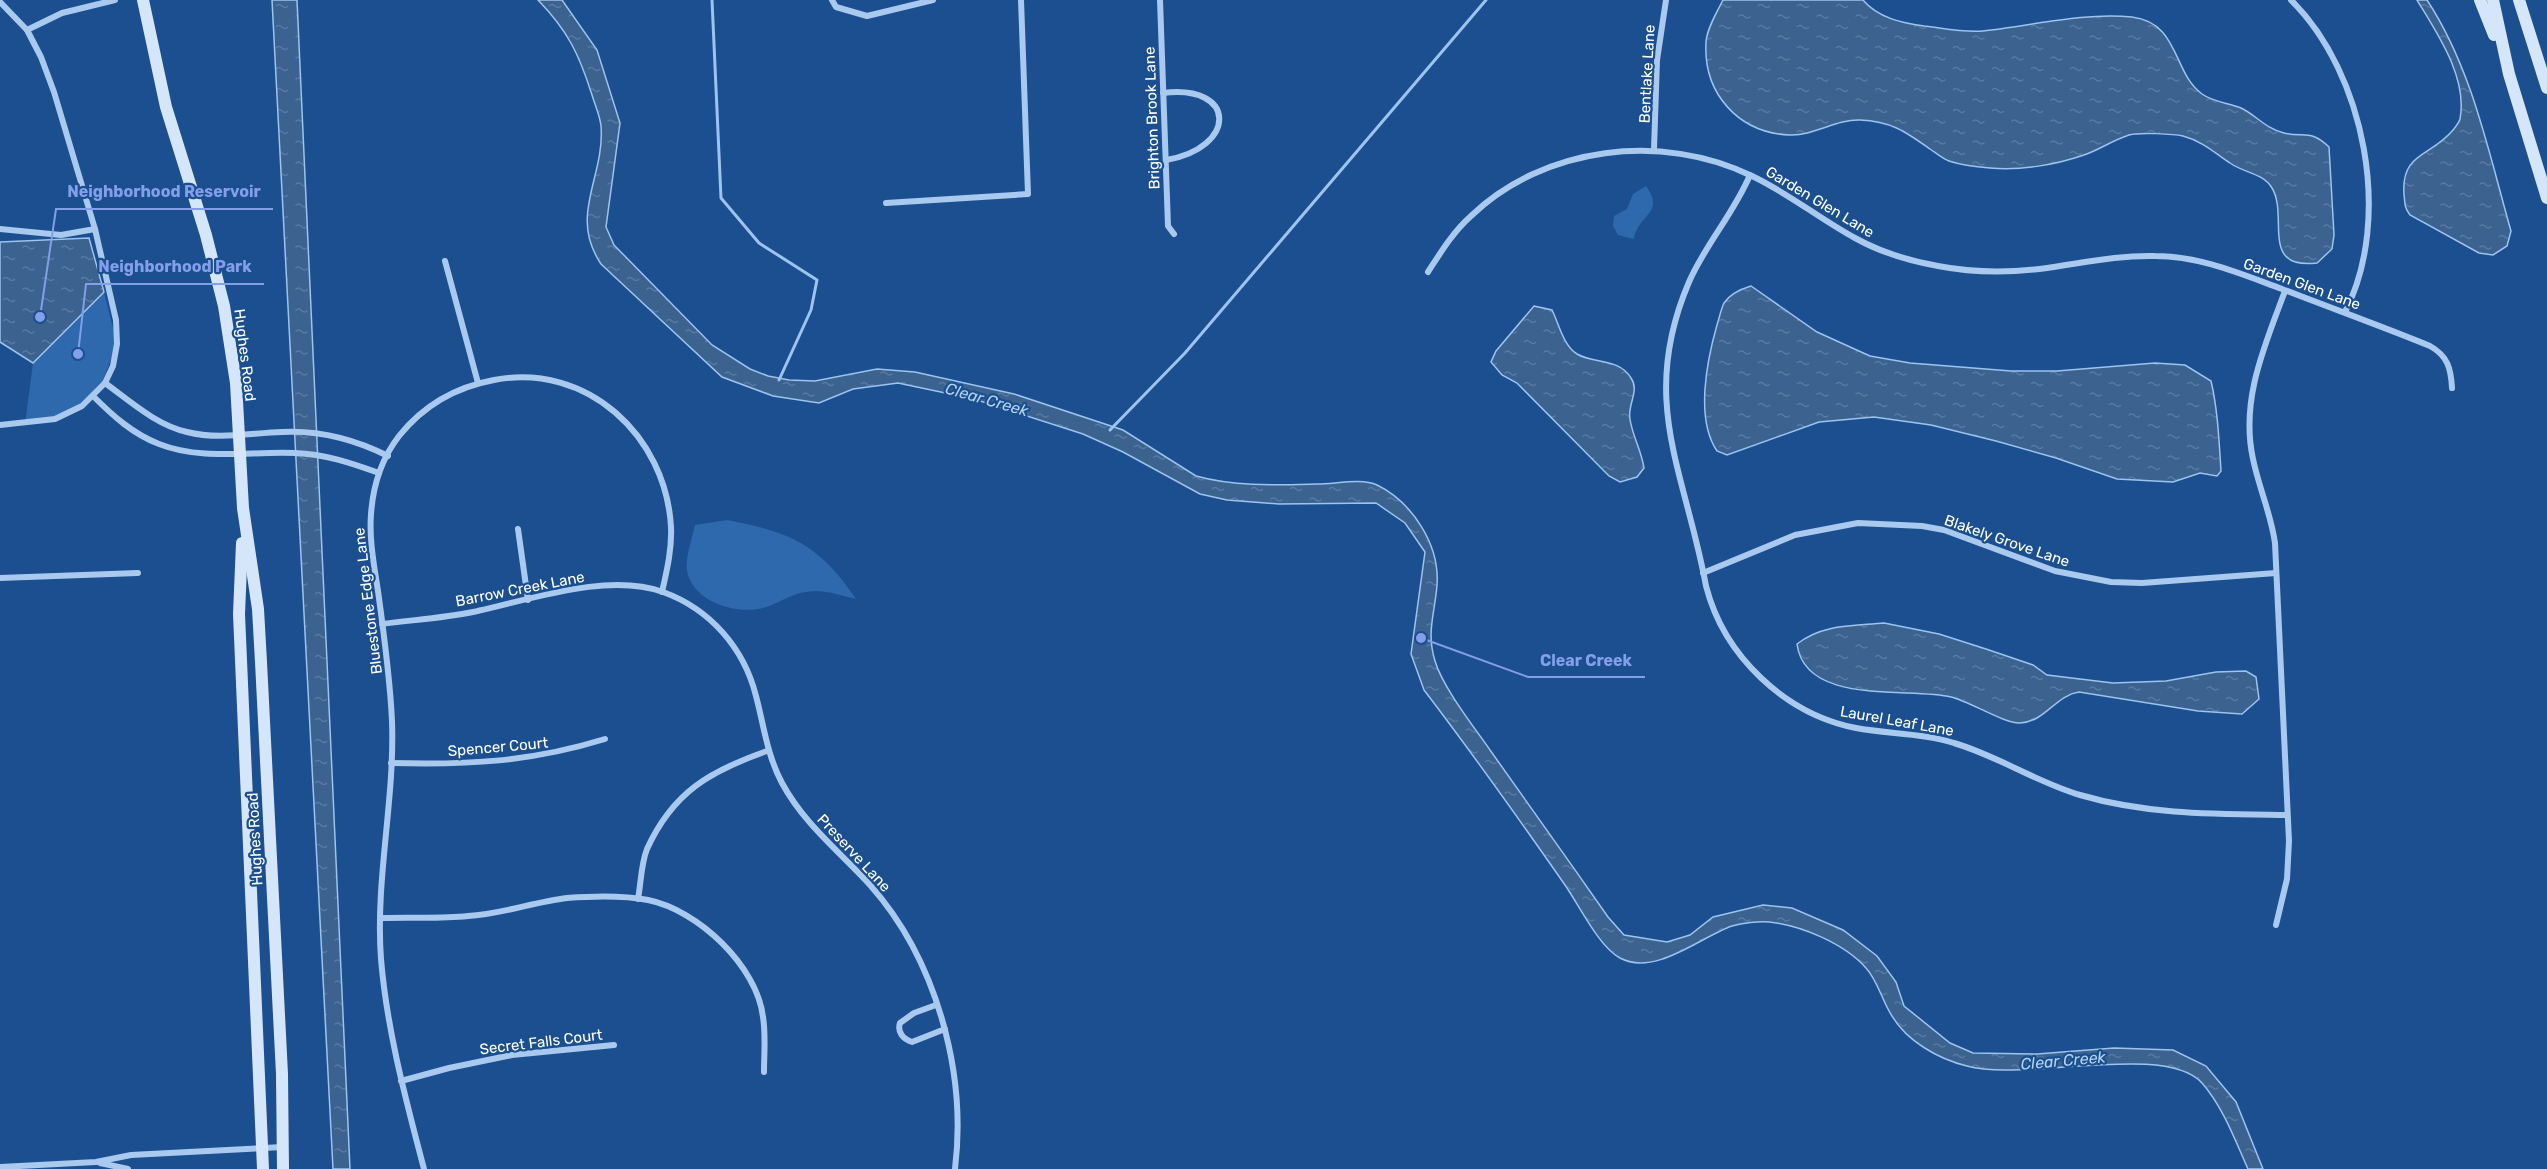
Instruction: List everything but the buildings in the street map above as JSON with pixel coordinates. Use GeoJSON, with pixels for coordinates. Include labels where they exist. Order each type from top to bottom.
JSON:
{"type":"FeatureCollection","features":[{"type":"Feature","properties":{"kind":"main road","name":"Hughes Road"},"geometry":{"type":"LineString","coordinates":[[143,0],[166,107],[206,235],[224,306],[236,383],[243,508],[239,614],[263,1169]]}},
{"type":"Feature","properties":{"kind":"main road"},"geometry":{"type":"LineString","coordinates":[[2480,0],[2508,74],[2547,198]]}},
{"type":"Feature","properties":{"kind":"main road"},"geometry":{"type":"LineString","coordinates":[[2493,0],[2508,74]]}},
{"type":"Feature","properties":{"kind":"main road"},"geometry":{"type":"LineString","coordinates":[[2519,0],[2547,88]]}},
{"type":"Feature","properties":{"kind":"main road"},"geometry":{"type":"LineString","coordinates":[[2526,0],[2535,50]]}},
{"type":"Feature","properties":{"kind":"main road","name":"Hughes Road"},"geometry":{"type":"LineString","coordinates":[[243,508],[258,609],[282,1074],[283,1169]]}},
{"type":"Feature","properties":{"kind":"street"},"geometry":{"type":"LineString","coordinates":[[27,30],[62,13],[115,0]]}},
{"type":"Feature","properties":{"kind":"street"},"geometry":{"type":"LineString","coordinates":[[832,0],[836,7],[867,16],[933,0]]}},
{"type":"Feature","properties":{"kind":"street"},"geometry":{"type":"LineString","coordinates":[[886,203],[1028,195],[1021,0]]}},
{"type":"Feature","properties":{"kind":"street","name":"Brighton Brook Lane"},"geometry":{"type":"LineString","coordinates":[[1160,0],[1168,226],[1174,234]]}},
{"type":"Feature","properties":{"kind":"street","name":"Bentlake Lane"},"geometry":{"type":"LineString","coordinates":[[1653,149],[1657,60],[1666,0]]}},
{"type":"Feature","properties":{"kind":"street"},"geometry":{"type":"LineString","coordinates":[[2291,0],[2309,20],[2339,74],[2356,117],[2364,151],[2370,210],[2367,238],[2356,286],[2345,312]]}},
{"type":"Feature","properties":{"kind":"street"},"geometry":{"type":"LineString","coordinates":[[0,2],[27,30],[41,57],[54,92],[95,229],[116,320],[117,344],[113,366],[105,383],[74,411],[55,419],[0,425]]}},
{"type":"Feature","properties":{"kind":"street"},"geometry":{"type":"LineString","coordinates":[[1163,93],[1176,91],[1204,96],[1215,105],[1219,117],[1218,130],[1203,146],[1183,157],[1166,160]]}},
{"type":"Feature","properties":{"kind":"street","name":"Garden Glen Lane"},"geometry":{"type":"LineString","coordinates":[[1428,272],[1471,215],[1508,188],[1532,175],[1578,158],[1653,149],[1702,158],[1750,175],[1857,239],[1892,254],[1936,266],[1984,272],[2013,272],[2113,257],[2156,256],[2196,260],[2345,312],[2438,350],[2449,366],[2452,388]]}},
{"type":"Feature","properties":{"kind":"street","name":"Laurel Leaf Lane"},"geometry":{"type":"LineString","coordinates":[[1750,175],[1737,203],[1690,279],[1671,335],[1665,373],[1669,431],[1710,604],[1738,652],[1778,693],[1815,716],[1873,731],[1952,742],[1988,755],[2056,787],[2128,807],[2192,813],[2287,815]]}},
{"type":"Feature","properties":{"kind":"street"},"geometry":{"type":"LineString","coordinates":[[0,229],[61,235],[95,229]]}},
{"type":"Feature","properties":{"kind":"street"},"geometry":{"type":"LineString","coordinates":[[445,261],[478,383]]}},
{"type":"Feature","properties":{"kind":"street"},"geometry":{"type":"LineString","coordinates":[[2276,925],[2289,862],[2276,573],[2272,524],[2253,460],[2249,435],[2249,413],[2255,373],[2285,291]]}},
{"type":"Feature","properties":{"kind":"street","name":"Bluestone Edge Lane"},"geometry":{"type":"LineString","coordinates":[[424,1169],[401,1081],[388,1019],[381,957],[391,763],[389,676],[370,534],[373,492],[379,473],[399,437],[425,410],[449,394],[478,383],[514,376],[564,383],[602,401],[632,427],[653,459],[667,496],[671,542],[662,592]]}},
{"type":"Feature","properties":{"kind":"street"},"geometry":{"type":"LineString","coordinates":[[105,383],[168,426],[210,436],[292,432],[322,434],[350,439],[388,456]]}},
{"type":"Feature","properties":{"kind":"street"},"geometry":{"type":"LineString","coordinates":[[93,396],[131,430],[161,445],[182,451],[209,454],[306,453],[343,460],[379,473]]}},
{"type":"Feature","properties":{"kind":"street","name":"Blakely Grove Lane"},"geometry":{"type":"LineString","coordinates":[[1703,573],[1795,535],[1835,526],[1869,523],[1944,530],[2055,572],[2111,582],[2142,583],[2276,573]]}},
{"type":"Feature","properties":{"kind":"street"},"geometry":{"type":"LineString","coordinates":[[518,529],[528,600]]}},
{"type":"Feature","properties":{"kind":"street"},"geometry":{"type":"LineString","coordinates":[[0,578],[138,573]]}},
{"type":"Feature","properties":{"kind":"street","name":"Barrow Creek Lane"},"geometry":{"type":"LineString","coordinates":[[382,624],[470,612],[620,584],[662,592]]}},
{"type":"Feature","properties":{"kind":"street","name":"Preserve Lane"},"geometry":{"type":"LineString","coordinates":[[662,592],[696,607],[721,630],[738,650],[756,693],[767,751],[797,809],[889,908],[919,961],[945,1029],[958,1096],[958,1142],[955,1169]]}},
{"type":"Feature","properties":{"kind":"street","name":"Spencer Court"},"geometry":{"type":"LineString","coordinates":[[391,763],[464,765],[505,761],[560,752],[605,739]]}},
{"type":"Feature","properties":{"kind":"street"},"geometry":{"type":"LineString","coordinates":[[638,899],[646,851],[668,813],[696,784],[726,765],[767,751]]}},
{"type":"Feature","properties":{"kind":"street"},"geometry":{"type":"LineString","coordinates":[[382,918],[468,916],[566,898],[617,897],[650,900],[681,912],[717,937],[738,960],[754,988],[763,1016],[764,1072]]}},
{"type":"Feature","properties":{"kind":"street"},"geometry":{"type":"LineString","coordinates":[[936,1005],[907,1017],[900,1023],[900,1032],[905,1039],[912,1042],[945,1029]]}},
{"type":"Feature","properties":{"kind":"street","name":"Secret Falls Court"},"geometry":{"type":"LineString","coordinates":[[401,1081],[512,1055],[614,1046]]}},
{"type":"Feature","properties":{"kind":"street"},"geometry":{"type":"LineString","coordinates":[[0,1167],[96,1162],[131,1155],[282,1147]]}},
{"type":"Feature","properties":{"kind":"street"},"geometry":{"type":"LineString","coordinates":[[96,1162],[128,1169]]}},
{"type":"Feature","properties":{"kind":"shaded area"},"geometry":{"type":"Polygon","coordinates":[[[1646,186],[1653,203],[1649,214],[1640,224],[1634,239],[1618,235],[1613,226],[1614,216],[1627,209],[1633,194],[1646,186]]]}},
{"type":"Feature","properties":{"kind":"shaded area"},"geometry":{"type":"Polygon","coordinates":[[[104,292],[117,344],[99,390],[65,415],[25,424],[33,363],[104,292]]]}},
{"type":"Feature","properties":{"kind":"shaded area"},"geometry":{"type":"Polygon","coordinates":[[[727,520],[769,530],[801,543],[829,565],[856,599],[812,591],[800,593],[763,608],[741,610],[717,604],[707,598],[691,582],[687,571],[688,554],[695,525],[727,520]]]}},
{"type":"Feature","properties":{"kind":"water"},"geometry":{"type":"Polygon","coordinates":[[[272,0],[297,0],[350,1169],[333,1169],[272,0]]]}},
{"type":"Feature","properties":{"kind":"water"},"geometry":{"type":"Polygon","coordinates":[[[538,0],[562,0],[597,50],[620,123],[606,227],[614,245],[712,345],[750,369],[768,376],[789,380],[815,381],[877,369],[915,372],[1014,394],[1123,430],[1196,476],[1211,480],[1287,485],[1356,482],[1377,485],[1402,502],[1429,540],[1437,570],[1432,651],[1444,682],[1608,917],[1624,935],[1667,942],[1690,935],[1713,917],[1763,905],[1792,908],[1843,930],[1877,956],[1896,982],[1904,1006],[1950,1043],[1973,1053],[2037,1054],[2114,1048],[2173,1050],[2206,1066],[2236,1102],[2263,1169],[2248,1169],[2216,1102],[2202,1083],[2184,1071],[2158,1065],[2126,1064],[1992,1070],[1967,1066],[1945,1059],[1924,1048],[1898,1025],[1870,973],[1857,959],[1822,937],[1795,927],[1765,922],[1750,922],[1732,926],[1678,953],[1648,962],[1634,962],[1612,953],[1597,935],[1565,885],[1478,762],[1424,690],[1411,654],[1425,552],[1405,523],[1376,503],[1279,504],[1227,500],[1200,494],[1123,452],[1083,434],[974,399],[898,383],[853,389],[819,403],[773,396],[722,377],[601,264],[592,246],[588,229],[588,213],[601,145],[601,126],[582,67],[571,44],[557,22],[538,0]]]}},
{"type":"Feature","properties":{"kind":"water"},"geometry":{"type":"Polygon","coordinates":[[[1723,0],[1863,0],[1876,11],[1899,21],[1968,31],[2095,16],[2132,17],[2148,21],[2159,28],[2167,38],[2185,74],[2202,94],[2241,108],[2278,131],[2312,136],[2329,147],[2334,235],[2332,249],[2317,263],[2299,263],[2288,258],[2282,250],[2279,239],[2276,200],[2268,183],[2235,166],[2202,144],[2183,136],[2134,134],[2073,159],[2025,168],[2001,169],[1969,166],[1949,161],[1898,128],[1871,121],[1851,120],[1799,135],[1771,133],[1755,127],[1727,107],[1711,78],[1706,42],[1708,31],[1723,0]]]}},
{"type":"Feature","properties":{"kind":"water"},"geometry":{"type":"Polygon","coordinates":[[[2417,0],[2427,0],[2443,26],[2468,83],[2487,142],[2511,231],[2507,246],[2493,255],[2479,253],[2410,215],[2406,207],[2404,180],[2407,170],[2412,162],[2453,130],[2460,119],[2461,103],[2455,72],[2449,56],[2417,0]]]}},
{"type":"Feature","properties":{"kind":"water"},"geometry":{"type":"Polygon","coordinates":[[[89,238],[104,292],[33,363],[0,342],[0,242],[89,238]]]}},
{"type":"Feature","properties":{"kind":"water"},"geometry":{"type":"Polygon","coordinates":[[[1751,286],[1817,332],[1870,356],[1910,363],[2011,371],[2057,371],[2155,363],[2185,365],[2211,381],[2217,415],[2221,471],[2217,476],[2200,473],[2173,482],[2117,479],[1996,441],[1931,425],[1874,417],[1819,422],[1727,455],[1717,451],[1706,423],[1707,372],[1713,339],[1724,303],[1736,292],[1751,286]]]}},
{"type":"Feature","properties":{"kind":"water"},"geometry":{"type":"Polygon","coordinates":[[[1534,306],[1552,310],[1565,340],[1577,354],[1620,367],[1631,378],[1634,393],[1630,419],[1644,468],[1637,477],[1620,482],[1609,476],[1517,383],[1502,375],[1491,362],[1496,351],[1534,306]]]}},
{"type":"Feature","properties":{"kind":"water"},"geometry":{"type":"Polygon","coordinates":[[[1884,623],[1939,634],[2033,665],[2047,675],[2113,683],[2166,681],[2216,672],[2246,671],[2256,677],[2259,699],[2242,714],[2198,711],[2079,692],[2064,698],[2037,718],[2020,723],[2005,720],[1951,697],[1861,690],[1838,685],[1819,677],[1804,664],[1797,644],[1807,637],[1838,627],[1884,623]]]}},
{"type":"Feature","properties":{"kind":"waterway"},"geometry":{"type":"LineString","coordinates":[[712,0],[721,198],[759,243],[817,280],[811,310],[779,380]]}},
{"type":"Feature","properties":{"kind":"waterway"},"geometry":{"type":"LineString","coordinates":[[1110,430],[1185,353],[1486,0]]}},
{"type":"Feature","properties":{"kind":"place","name":"Neighborhood Reservoir"},"geometry":{"type":"Point","coordinates":[40,317]}},
{"type":"Feature","properties":{"kind":"place","name":"Neighborhood Park"},"geometry":{"type":"Point","coordinates":[78,354]}},
{"type":"Feature","properties":{"kind":"place","name":"Clear Creek"},"geometry":{"type":"Point","coordinates":[1421,638]}}]}
